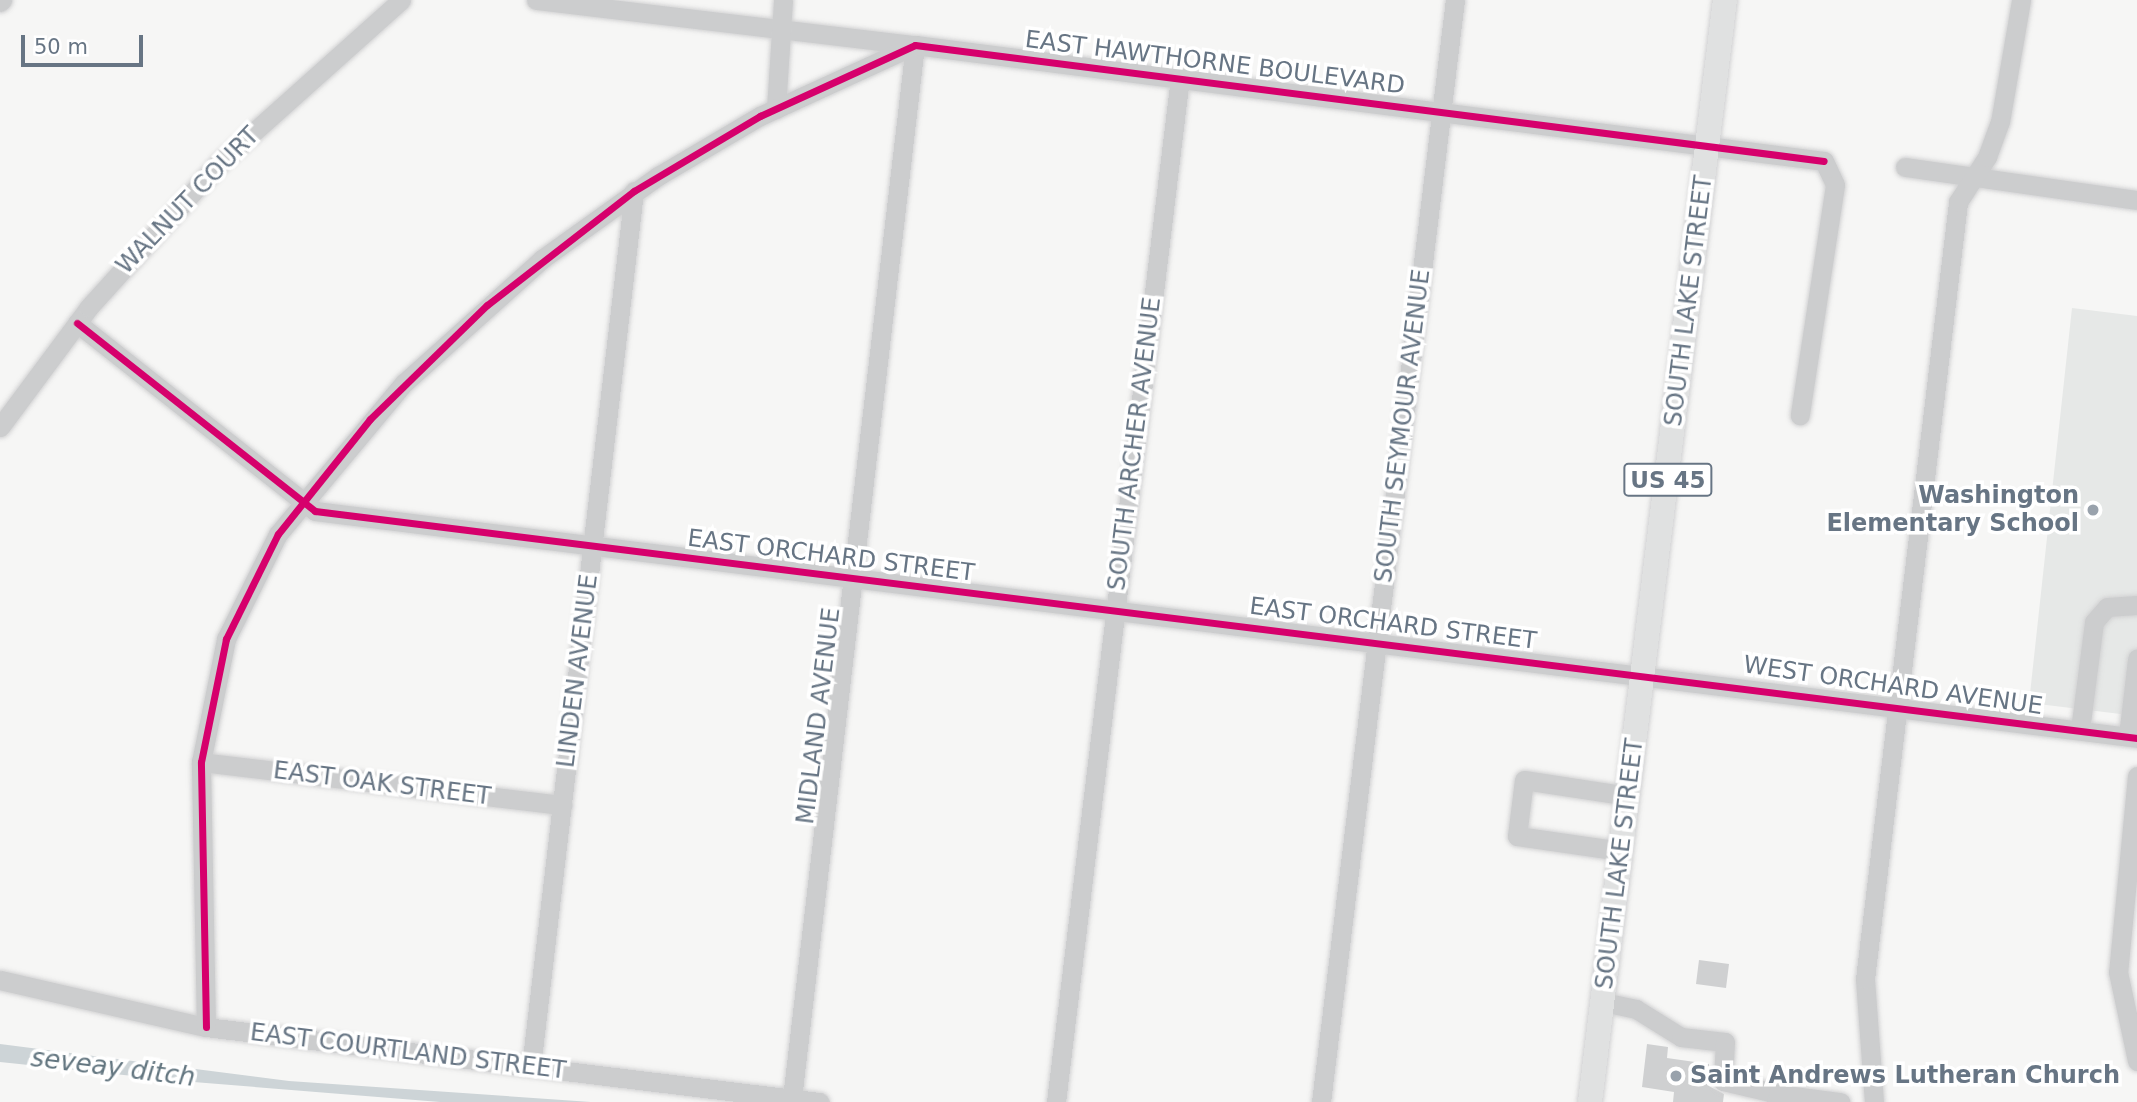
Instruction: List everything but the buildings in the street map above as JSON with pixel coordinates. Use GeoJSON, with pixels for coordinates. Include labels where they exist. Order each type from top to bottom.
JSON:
{"type":"FeatureCollection","features":[{"type":"Feature","properties":{"kind":"main road","name":"SOUTH LAKE STREET"},"geometry":{"type":"LineString","coordinates":[[1590,1102],[1725,0]]}},
{"type":"Feature","properties":{"kind":"street","name":"WALNUT COURT"},"geometry":{"type":"LineString","coordinates":[[0,426],[77,323],[219,163],[401,0]]}},
{"type":"Feature","properties":{"kind":"street","name":"EAST HAWTHORNE BOULEVARD"},"geometry":{"type":"LineString","coordinates":[[536,0],[1180,77],[1824,161],[1835,185],[1800,415]]}},
{"type":"Feature","properties":{"kind":"street"},"geometry":{"type":"LineString","coordinates":[[776,109],[779,29],[783,0]]}},
{"type":"Feature","properties":{"kind":"street","name":"SOUTH SEYMOUR AVENUE"},"geometry":{"type":"LineString","coordinates":[[1321,1102],[1455,0]]}},
{"type":"Feature","properties":{"kind":"street"},"geometry":{"type":"LineString","coordinates":[[1874,1102],[1865,979],[1958,202],[2000,122],[2021,0]]}},
{"type":"Feature","properties":{"kind":"street"},"geometry":{"type":"LineString","coordinates":[[206,1027],[201,762],[226,639],[250,584],[300,505],[370,419],[478,313],[635,191],[776,109],[915,45]]}},
{"type":"Feature","properties":{"kind":"street","name":"MIDLAND AVENUE"},"geometry":{"type":"LineString","coordinates":[[792,1098],[855,578],[915,45]]}},
{"type":"Feature","properties":{"kind":"street","name":"SOUTH ARCHER AVENUE"},"geometry":{"type":"LineString","coordinates":[[1056,1102],[1180,77]]}},
{"type":"Feature","properties":{"kind":"street"},"geometry":{"type":"LineString","coordinates":[[1905,167],[1972,179],[2137,200]]}},
{"type":"Feature","properties":{"kind":"street","name":"LINDEN AVENUE"},"geometry":{"type":"LineString","coordinates":[[531,1067],[635,191]]}},
{"type":"Feature","properties":{"kind":"street"},"geometry":{"type":"LineString","coordinates":[[77,323],[300,505]]}},
{"type":"Feature","properties":{"kind":"street","name":"EAST ORCHARD STREET"},"geometry":{"type":"LineString","coordinates":[[300,505],[593,546],[1644,672]]}},
{"type":"Feature","properties":{"kind":"street"},"geometry":{"type":"LineString","coordinates":[[2080,730],[2094,622],[2107,607],[2137,605]]}},
{"type":"Feature","properties":{"kind":"street"},"geometry":{"type":"LineString","coordinates":[[2132,737],[2137,659]]}},
{"type":"Feature","properties":{"kind":"street","name":"WEST ORCHARD AVENUE"},"geometry":{"type":"LineString","coordinates":[[1644,672],[2132,737]]}},
{"type":"Feature","properties":{"kind":"street","name":"EAST OAK STREET"},"geometry":{"type":"LineString","coordinates":[[201,762],[562,805]]}},
{"type":"Feature","properties":{"kind":"street"},"geometry":{"type":"LineString","coordinates":[[2137,775],[2118,972],[2137,1061]]}},
{"type":"Feature","properties":{"kind":"street"},"geometry":{"type":"LineString","coordinates":[[1621,851],[1517,836],[1524,780],[1628,796]]}},
{"type":"Feature","properties":{"kind":"street","name":"EAST COURTLAND STREET"},"geometry":{"type":"LineString","coordinates":[[0,980],[206,1027],[819,1102]]}},
{"type":"Feature","properties":{"kind":"street"},"geometry":{"type":"LineString","coordinates":[[1603,1002],[1636,1009],[1673,1034],[1725,1042],[1723,1081],[1777,1098],[1840,1102]]}},
{"type":"Feature","properties":{"kind":"shaded area","name":"Washington Elementary School"},"geometry":{"type":"Polygon","coordinates":[[[2072,308],[2137,316],[2137,716],[2029,703],[2072,308]]]}},
{"type":"Feature","properties":{"kind":"water","name":"seveay ditch"},"geometry":{"type":"Polygon","coordinates":[[[0,1044],[289,1081],[591,1102],[440,1102],[181,1081],[0,1062],[0,1044]]]}},
{"type":"Feature","properties":{"kind":"cycle path"},"geometry":{"type":"LineString","coordinates":[[206,1027],[201,762],[226,639],[278,534],[370,419],[487,305],[634,191],[760,116],[915,45],[1824,161]]}},
{"type":"Feature","properties":{"kind":"cycle path"},"geometry":{"type":"LineString","coordinates":[[77,323],[315,511],[2137,738]]}},
{"type":"Feature","properties":{"kind":"place","name":"Washington Elementary School"},"geometry":{"type":"Point","coordinates":[2093,510]}},
{"type":"Feature","properties":{"kind":"place","name":"Saint Andrews Lutheran Church"},"geometry":{"type":"Point","coordinates":[1676,1076]}}]}
